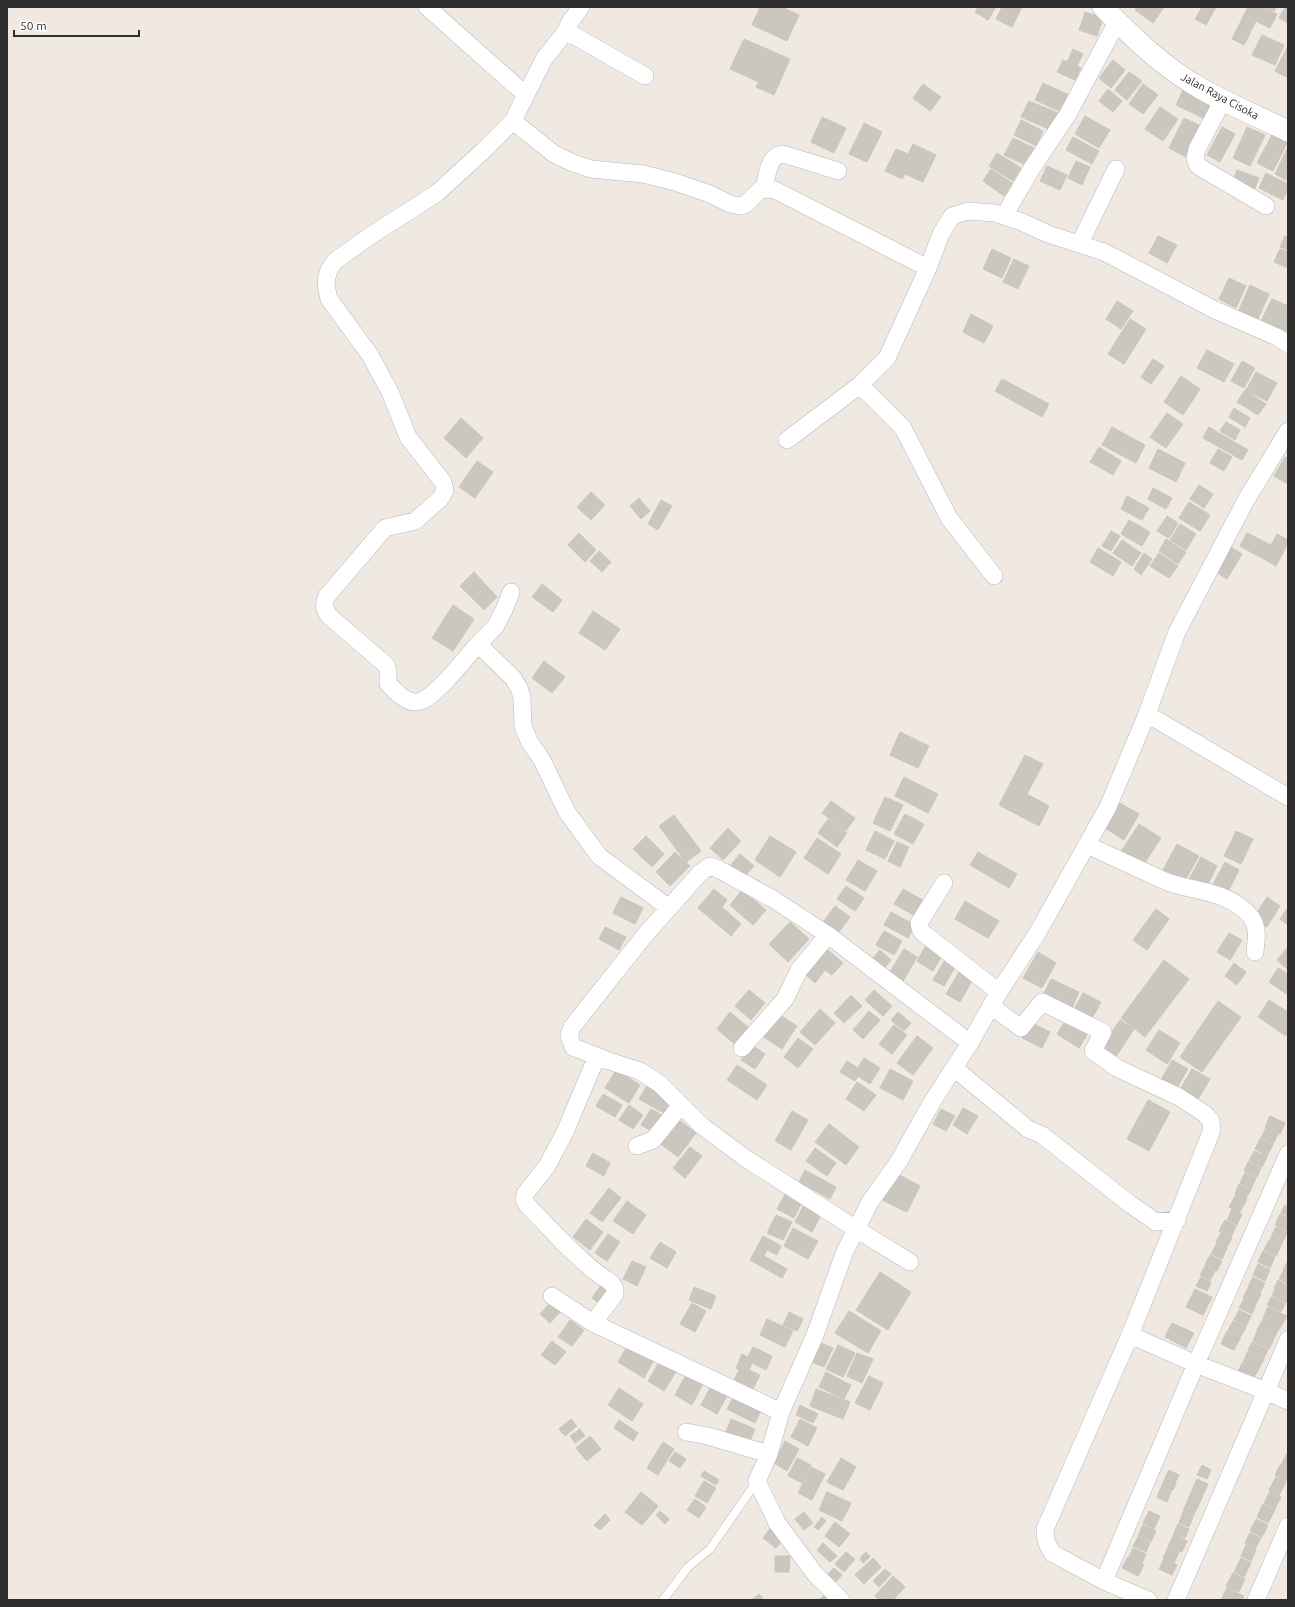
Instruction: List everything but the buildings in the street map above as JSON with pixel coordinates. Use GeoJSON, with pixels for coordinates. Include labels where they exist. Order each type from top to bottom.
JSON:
{"type":"FeatureCollection","features":[{"type":"Feature","properties":{"kind":"street"},"geometry":{"type":"LineString","coordinates":[[427,7],[526,95]]}},
{"type":"Feature","properties":{"kind":"street"},"geometry":{"type":"LineString","coordinates":[[511,592],[504,610],[494,627],[442,686],[421,701],[412,702],[404,698],[388,683],[388,670],[386,665],[329,616],[325,610],[324,602],[327,596],[385,528],[416,521],[440,499],[445,491],[443,482],[408,437],[390,392],[370,355],[329,299],[326,280],[329,270],[335,261],[436,193],[483,151],[513,121],[544,59],[566,31],[570,22],[581,7]]}},
{"type":"Feature","properties":{"kind":"street","name":"Jalan Raya Cisoka"},"geometry":{"type":"LineString","coordinates":[[1103,7],[1134,39],[1177,73],[1223,100],[1288,131]]}},
{"type":"Feature","properties":{"kind":"street"},"geometry":{"type":"LineString","coordinates":[[1004,216],[1032,168],[1068,114],[1117,22]]}},
{"type":"Feature","properties":{"kind":"street"},"geometry":{"type":"LineString","coordinates":[[566,31],[645,76]]}},
{"type":"Feature","properties":{"kind":"street"},"geometry":{"type":"LineString","coordinates":[[1223,100],[1197,149],[1195,158],[1198,166],[1266,206]]}},
{"type":"Feature","properties":{"kind":"street"},"geometry":{"type":"LineString","coordinates":[[513,121],[554,154],[574,164],[591,169],[643,174],[675,182],[710,194],[730,204],[741,206],[746,204],[760,190],[775,190],[928,268]]}},
{"type":"Feature","properties":{"kind":"street"},"geometry":{"type":"LineString","coordinates":[[764,189],[769,166],[774,156],[778,154],[783,154],[838,171]]}},
{"type":"Feature","properties":{"kind":"street"},"geometry":{"type":"LineString","coordinates":[[1080,243],[1116,169]]}},
{"type":"Feature","properties":{"kind":"street"},"geometry":{"type":"LineString","coordinates":[[787,440],[860,385],[887,358],[928,268],[941,234],[952,216],[968,211],[994,213],[1004,216],[1022,222],[1048,234],[1080,243],[1104,252],[1215,310],[1277,337],[1288,344]]}},
{"type":"Feature","properties":{"kind":"street"},"geometry":{"type":"LineString","coordinates":[[860,385],[903,428],[949,518],[994,576]]}},
{"type":"Feature","properties":{"kind":"street"},"geometry":{"type":"LineString","coordinates":[[840,1600],[815,1574],[778,1522],[757,1481],[769,1454],[781,1412],[815,1335],[845,1251],[870,1202],[899,1161],[932,1102],[1038,932],[1108,807],[1147,714],[1177,632],[1246,500],[1288,431]]}},
{"type":"Feature","properties":{"kind":"street"},"geometry":{"type":"LineString","coordinates":[[478,644],[513,678],[519,688],[522,697],[523,726],[529,741],[542,760],[568,812],[599,856],[669,908]]}},
{"type":"Feature","properties":{"kind":"street"},"geometry":{"type":"LineString","coordinates":[[1147,714],[1288,797]]}},
{"type":"Feature","properties":{"kind":"street"},"geometry":{"type":"LineString","coordinates":[[1087,845],[1166,881],[1231,900],[1249,916],[1255,924],[1257,934],[1255,952]]}},
{"type":"Feature","properties":{"kind":"street"},"geometry":{"type":"LineString","coordinates":[[910,1262],[856,1230],[745,1158],[702,1126],[660,1084],[640,1071],[608,1061],[573,1047],[569,1035],[572,1027],[645,935],[700,873],[710,866],[773,899],[828,935],[970,1042]]}},
{"type":"Feature","properties":{"kind":"street"},"geometry":{"type":"LineString","coordinates":[[944,883],[919,923],[922,932],[995,999],[1021,1028],[1042,1002],[1103,1032],[1093,1051],[1117,1068],[1179,1097],[1205,1114],[1211,1121],[1212,1130],[1177,1220],[1130,1335],[1045,1529],[1046,1541],[1052,1553],[1104,1581],[1148,1600]]}},
{"type":"Feature","properties":{"kind":"street"},"geometry":{"type":"LineString","coordinates":[[742,1048],[785,999],[799,970],[828,935]]}},
{"type":"Feature","properties":{"kind":"street"},"geometry":{"type":"LineString","coordinates":[[593,1323],[615,1294],[616,1289],[613,1284],[588,1266],[524,1200],[525,1194],[547,1166],[565,1132],[597,1056]]}},
{"type":"Feature","properties":{"kind":"street"},"geometry":{"type":"LineString","coordinates":[[954,1068],[1028,1129],[1042,1135],[1130,1204],[1156,1222],[1177,1220]]}},
{"type":"Feature","properties":{"kind":"street"},"geometry":{"type":"LineString","coordinates":[[637,1146],[653,1140],[681,1105]]}},
{"type":"Feature","properties":{"kind":"street"},"geometry":{"type":"LineString","coordinates":[[1104,1581],[1196,1364],[1288,1154]]}},
{"type":"Feature","properties":{"kind":"street"},"geometry":{"type":"LineString","coordinates":[[552,1296],[593,1323],[781,1412]]}},
{"type":"Feature","properties":{"kind":"street"},"geometry":{"type":"LineString","coordinates":[[1130,1335],[1196,1364],[1288,1401]]}},
{"type":"Feature","properties":{"kind":"street"},"geometry":{"type":"LineString","coordinates":[[1176,1600],[1288,1340]]}},
{"type":"Feature","properties":{"kind":"street"},"geometry":{"type":"LineString","coordinates":[[686,1432],[708,1436],[769,1454]]}},
{"type":"Feature","properties":{"kind":"street"},"geometry":{"type":"LineString","coordinates":[[1256,1600],[1288,1526]]}},
{"type":"Feature","properties":{"kind":"lane"},"geometry":{"type":"LineString","coordinates":[[663,1600],[688,1567],[710,1549],[757,1481]]}}]}
